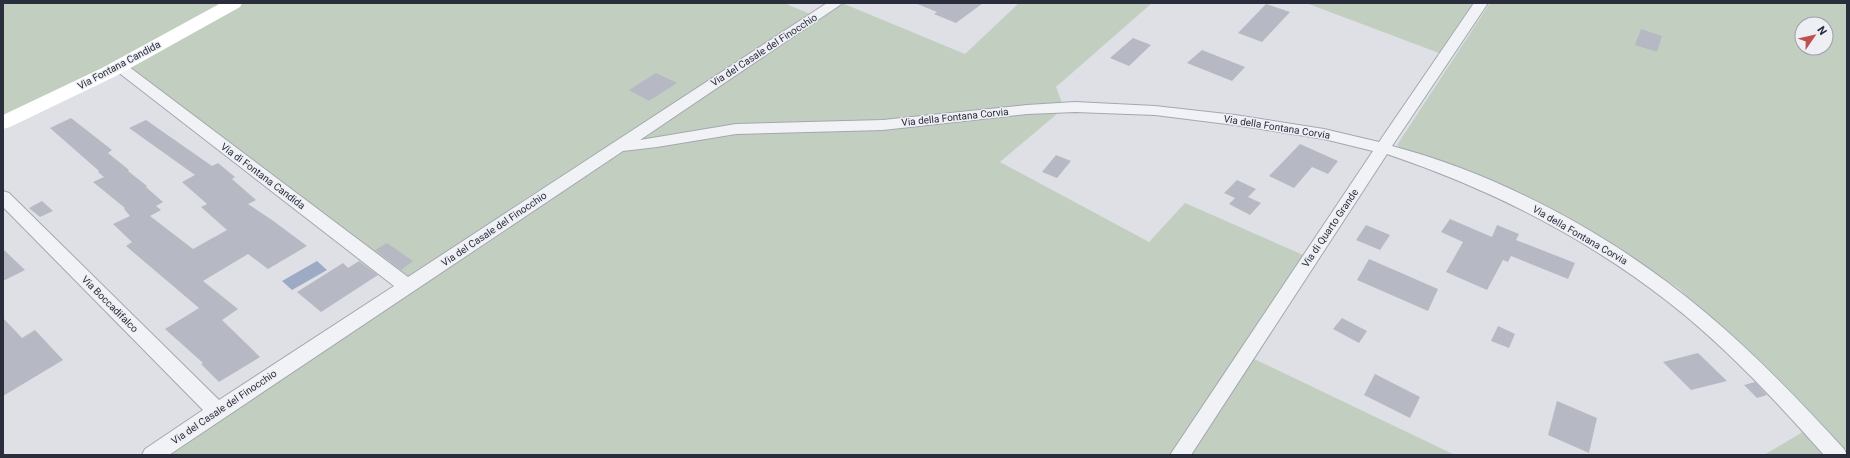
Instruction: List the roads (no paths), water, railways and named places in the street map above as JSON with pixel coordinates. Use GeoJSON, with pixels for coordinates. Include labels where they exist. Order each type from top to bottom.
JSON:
{"type":"FeatureCollection","features":[{"type":"Feature","properties":{"kind":"main road","name":"Via Fontana Candida"},"geometry":{"type":"LineString","coordinates":[[3,124],[119,66],[234,3]]}},
{"type":"Feature","properties":{"kind":"street","name":"Via del Casale del Finocchio"},"geometry":{"type":"LineString","coordinates":[[152,455],[836,3]]}},
{"type":"Feature","properties":{"kind":"street","name":"Via di Quarto Grande"},"geometry":{"type":"LineString","coordinates":[[1180,455],[1481,3]]}},
{"type":"Feature","properties":{"kind":"street","name":"Via di Fontana Candida"},"geometry":{"type":"LineString","coordinates":[[119,66],[407,286]]}},
{"type":"Feature","properties":{"kind":"street","name":"Via della Fontana Corvia"},"geometry":{"type":"LineString","coordinates":[[617,147],[737,129],[875,125],[1038,109],[1089,107],[1167,112],[1230,119],[1323,134],[1383,148],[1453,173],[1508,195],[1554,219],[1634,266],[1682,303],[1738,353],[1837,455]]}},
{"type":"Feature","properties":{"kind":"street","name":"Via Boccadifalco"},"geometry":{"type":"LineString","coordinates":[[3,197],[217,412]]}},
{"type":"Feature","properties":{"kind":"water"},"geometry":{"type":"Polygon","coordinates":[[[317,261],[327,270],[292,290],[282,281],[317,261]]]}}]}
